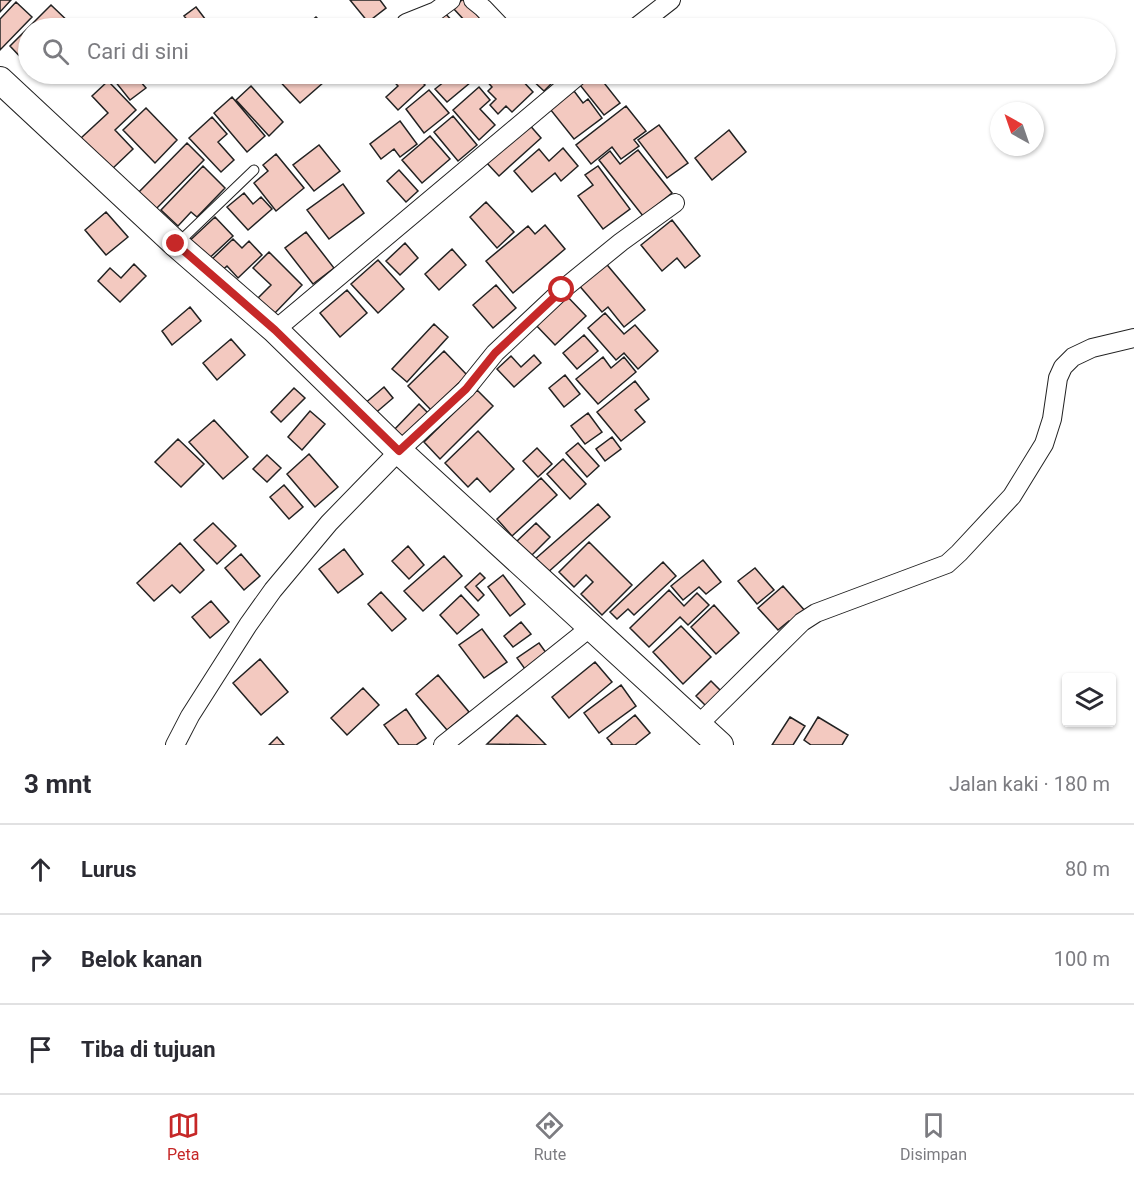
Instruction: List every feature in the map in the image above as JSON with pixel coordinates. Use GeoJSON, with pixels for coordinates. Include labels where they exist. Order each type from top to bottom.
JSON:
{"type":"FeatureCollection","features":[{"type":"Feature","properties":{"kind":"street"},"geometry":{"type":"LineString","coordinates":[[416,18],[436,10],[451,0]]}},
{"type":"Feature","properties":{"kind":"street"},"geometry":{"type":"LineString","coordinates":[[473,0],[492,18]]}},
{"type":"Feature","properties":{"kind":"street"},"geometry":{"type":"LineString","coordinates":[[646,18],[662,3]]}},
{"type":"Feature","properties":{"kind":"street"},"geometry":{"type":"LineString","coordinates":[[275,330],[568,84]]}},
{"type":"Feature","properties":{"kind":"street"},"geometry":{"type":"LineString","coordinates":[[3,88],[275,330],[399,451],[720,745]]}},
{"type":"Feature","properties":{"kind":"street"},"geometry":{"type":"LineString","coordinates":[[174,744],[248,625],[273,590],[330,523],[399,451],[466,389],[495,353],[562,290],[621,242],[675,203]]}},
{"type":"Feature","properties":{"kind":"street"},"geometry":{"type":"LineString","coordinates":[[698,725],[802,622],[816,613],[946,564],[959,553],[1012,496],[1044,444],[1052,419],[1058,378],[1063,367],[1073,357],[1092,348],[1134,338]]}},
{"type":"Feature","properties":{"kind":"street"},"geometry":{"type":"LineString","coordinates":[[443,745],[591,627]]}},
{"type":"Feature","properties":{"kind":"lane"},"geometry":{"type":"LineString","coordinates":[[176,244],[254,170]]}},
{"type":"Feature","properties":{"kind":"building"},"geometry":{"type":"Polygon","coordinates":[[[0,0],[11,0],[0,12],[0,0]]]}},
{"type":"Feature","properties":{"kind":"building"},"geometry":{"type":"Polygon","coordinates":[[[350,0],[380,0],[386,8],[373,18],[365,18],[350,0]]]}},
{"type":"Feature","properties":{"kind":"building"},"geometry":{"type":"Polygon","coordinates":[[[464,0],[480,18],[462,18],[453,8],[464,0]]]}},
{"type":"Feature","properties":{"kind":"building"},"geometry":{"type":"Polygon","coordinates":[[[16,2],[32,17],[18,18],[18,31],[0,50],[0,19],[16,2]]]}},
{"type":"Feature","properties":{"kind":"building"},"geometry":{"type":"Polygon","coordinates":[[[51,5],[65,18],[38,18],[51,5]]]}},
{"type":"Feature","properties":{"kind":"building"},"geometry":{"type":"Polygon","coordinates":[[[196,7],[204,18],[186,18],[184,16],[196,7]]]}},
{"type":"Feature","properties":{"kind":"building"},"geometry":{"type":"Polygon","coordinates":[[[443,11],[449,18],[428,18],[430,16],[443,11]]]}},
{"type":"Feature","properties":{"kind":"building"},"geometry":{"type":"Polygon","coordinates":[[[18,38],[18,54],[10,46],[18,38]]]}},
{"type":"Feature","properties":{"kind":"building"},"geometry":{"type":"Polygon","coordinates":[[[105,84],[111,84],[136,110],[115,130],[133,149],[111,170],[81,138],[108,113],[92,96],[105,84]]]}},
{"type":"Feature","properties":{"kind":"building"},"geometry":{"type":"Polygon","coordinates":[[[117,84],[143,84],[146,88],[130,100],[117,84]]]}},
{"type":"Feature","properties":{"kind":"building"},"geometry":{"type":"Polygon","coordinates":[[[282,84],[322,84],[300,103],[282,84]]]}},
{"type":"Feature","properties":{"kind":"building"},"geometry":{"type":"Polygon","coordinates":[[[396,84],[425,85],[398,110],[386,97],[398,86],[396,84]]]}},
{"type":"Feature","properties":{"kind":"building"},"geometry":{"type":"Polygon","coordinates":[[[441,84],[469,84],[447,102],[435,89],[441,84]]]}},
{"type":"Feature","properties":{"kind":"building"},"geometry":{"type":"Polygon","coordinates":[[[489,84],[526,84],[533,92],[512,112],[506,106],[498,114],[490,105],[496,99],[488,91],[492,87],[489,84]]]}},
{"type":"Feature","properties":{"kind":"building"},"geometry":{"type":"Polygon","coordinates":[[[536,84],[551,84],[544,91],[536,84]]]}},
{"type":"Feature","properties":{"kind":"building"},"geometry":{"type":"Polygon","coordinates":[[[605,84],[620,103],[604,115],[580,85],[605,84]]]}},
{"type":"Feature","properties":{"kind":"building"},"geometry":{"type":"Polygon","coordinates":[[[251,86],[283,122],[269,136],[236,100],[251,86]]]}},
{"type":"Feature","properties":{"kind":"building"},"geometry":{"type":"Polygon","coordinates":[[[479,87],[490,100],[480,109],[495,125],[479,140],[453,110],[479,87]]]}},
{"type":"Feature","properties":{"kind":"building"},"geometry":{"type":"Polygon","coordinates":[[[429,90],[449,113],[424,133],[406,109],[429,90]]]}},
{"type":"Feature","properties":{"kind":"building"},"geometry":{"type":"Polygon","coordinates":[[[574,91],[583,103],[588,99],[602,118],[574,139],[550,109],[574,91]]]}},
{"type":"Feature","properties":{"kind":"building"},"geometry":{"type":"Polygon","coordinates":[[[232,97],[265,136],[247,152],[214,113],[232,97]]]}},
{"type":"Feature","properties":{"kind":"building"},"geometry":{"type":"Polygon","coordinates":[[[626,106],[646,131],[634,140],[639,146],[621,159],[612,147],[591,164],[576,145],[626,106]]]}},
{"type":"Feature","properties":{"kind":"building"},"geometry":{"type":"Polygon","coordinates":[[[146,108],[177,140],[155,163],[123,130],[146,108]]]}},
{"type":"Feature","properties":{"kind":"building"},"geometry":{"type":"Polygon","coordinates":[[[453,116],[477,145],[458,161],[434,132],[453,116]]]}},
{"type":"Feature","properties":{"kind":"building"},"geometry":{"type":"Polygon","coordinates":[[[212,117],[227,134],[218,142],[234,160],[221,172],[189,138],[212,117]]]}},
{"type":"Feature","properties":{"kind":"building"},"geometry":{"type":"Polygon","coordinates":[[[400,121],[417,144],[400,157],[394,149],[381,159],[370,144],[400,121]]]}},
{"type":"Feature","properties":{"kind":"building"},"geometry":{"type":"Polygon","coordinates":[[[527,122],[541,138],[499,176],[485,161],[527,122]]]}},
{"type":"Feature","properties":{"kind":"building"},"geometry":{"type":"Polygon","coordinates":[[[659,125],[688,163],[667,178],[638,140],[659,125]]]}},
{"type":"Feature","properties":{"kind":"building"},"geometry":{"type":"Polygon","coordinates":[[[729,130],[746,152],[712,180],[695,158],[729,130]]]}},
{"type":"Feature","properties":{"kind":"building"},"geometry":{"type":"Polygon","coordinates":[[[430,136],[450,159],[422,183],[402,160],[430,136]]]}},
{"type":"Feature","properties":{"kind":"building"},"geometry":{"type":"Polygon","coordinates":[[[187,143],[204,160],[155,210],[138,193],[187,143]]]}},
{"type":"Feature","properties":{"kind":"building"},"geometry":{"type":"Polygon","coordinates":[[[319,145],[340,171],[314,191],[293,165],[319,145]]]}},
{"type":"Feature","properties":{"kind":"building"},"geometry":{"type":"Polygon","coordinates":[[[563,148],[578,166],[561,181],[555,173],[532,192],[514,171],[539,149],[549,161],[563,148]]]}},
{"type":"Feature","properties":{"kind":"building"},"geometry":{"type":"Polygon","coordinates":[[[638,150],[672,193],[643,216],[599,160],[610,151],[620,164],[638,150]]]}},
{"type":"Feature","properties":{"kind":"building"},"geometry":{"type":"Polygon","coordinates":[[[276,154],[304,188],[276,211],[254,183],[268,171],[263,165],[276,154]]]}},
{"type":"Feature","properties":{"kind":"building"},"geometry":{"type":"Polygon","coordinates":[[[203,166],[225,188],[197,217],[191,212],[178,226],[161,210],[203,166]]]}},
{"type":"Feature","properties":{"kind":"building"},"geometry":{"type":"Polygon","coordinates":[[[598,166],[630,209],[603,229],[578,196],[593,185],[585,175],[598,166]]]}},
{"type":"Feature","properties":{"kind":"building"},"geometry":{"type":"Polygon","coordinates":[[[399,170],[418,191],[406,202],[387,181],[399,170]]]}},
{"type":"Feature","properties":{"kind":"building"},"geometry":{"type":"Polygon","coordinates":[[[343,184],[364,213],[329,239],[307,210],[343,184]]]}},
{"type":"Feature","properties":{"kind":"building"},"geometry":{"type":"Polygon","coordinates":[[[244,193],[253,204],[261,197],[272,209],[248,230],[227,207],[244,193]]]}},
{"type":"Feature","properties":{"kind":"building"},"geometry":{"type":"Polygon","coordinates":[[[486,202],[514,232],[497,248],[470,217],[486,202]]]}},
{"type":"Feature","properties":{"kind":"building"},"geometry":{"type":"Polygon","coordinates":[[[106,212],[128,237],[106,255],[85,230],[106,212]]]}},
{"type":"Feature","properties":{"kind":"building"},"geometry":{"type":"Polygon","coordinates":[[[215,217],[233,236],[202,265],[184,246],[215,217]]]}},
{"type":"Feature","properties":{"kind":"building"},"geometry":{"type":"Polygon","coordinates":[[[672,220],[700,256],[685,268],[677,258],[662,271],[641,245],[672,220]]]}},
{"type":"Feature","properties":{"kind":"building"},"geometry":{"type":"Polygon","coordinates":[[[545,225],[565,249],[513,293],[486,261],[528,226],[535,234],[545,225]]]}},
{"type":"Feature","properties":{"kind":"building"},"geometry":{"type":"Polygon","coordinates":[[[306,232],[334,268],[313,284],[285,248],[306,232]]]}},
{"type":"Feature","properties":{"kind":"building"},"geometry":{"type":"Polygon","coordinates":[[[233,239],[242,248],[249,241],[262,255],[238,278],[227,266],[220,272],[209,262],[233,239]]]}},
{"type":"Feature","properties":{"kind":"building"},"geometry":{"type":"Polygon","coordinates":[[[405,243],[418,258],[400,275],[386,261],[405,243]]]}},
{"type":"Feature","properties":{"kind":"building"},"geometry":{"type":"Polygon","coordinates":[[[452,249],[466,265],[439,290],[425,274],[452,249]]]}},
{"type":"Feature","properties":{"kind":"building"},"geometry":{"type":"Polygon","coordinates":[[[269,252],[302,285],[274,314],[258,298],[271,285],[253,268],[269,252]]]}},
{"type":"Feature","properties":{"kind":"building"},"geometry":{"type":"Polygon","coordinates":[[[378,260],[404,289],[378,313],[351,284],[378,260]]]}},
{"type":"Feature","properties":{"kind":"building"},"geometry":{"type":"Polygon","coordinates":[[[603,260],[645,310],[624,327],[608,307],[602,312],[577,283],[603,260]]]}},
{"type":"Feature","properties":{"kind":"building"},"geometry":{"type":"Polygon","coordinates":[[[134,264],[146,276],[120,302],[98,281],[110,268],[121,278],[134,264]]]}},
{"type":"Feature","properties":{"kind":"building"},"geometry":{"type":"Polygon","coordinates":[[[496,285],[516,308],[493,328],[473,305],[496,285]]]}},
{"type":"Feature","properties":{"kind":"building"},"geometry":{"type":"Polygon","coordinates":[[[347,290],[367,313],[340,337],[320,313],[347,290]]]}},
{"type":"Feature","properties":{"kind":"building"},"geometry":{"type":"Polygon","coordinates":[[[564,293],[586,316],[555,345],[533,322],[564,293]]]}},
{"type":"Feature","properties":{"kind":"building"},"geometry":{"type":"Polygon","coordinates":[[[190,307],[201,321],[172,345],[162,331],[190,307]]]}},
{"type":"Feature","properties":{"kind":"building"},"geometry":{"type":"Polygon","coordinates":[[[605,313],[624,334],[635,325],[658,351],[638,369],[624,353],[616,360],[588,328],[605,313]]]}},
{"type":"Feature","properties":{"kind":"building"},"geometry":{"type":"Polygon","coordinates":[[[434,324],[448,337],[407,382],[392,369],[434,324]]]}},
{"type":"Feature","properties":{"kind":"building"},"geometry":{"type":"Polygon","coordinates":[[[584,335],[598,351],[577,369],[563,353],[584,335]]]}},
{"type":"Feature","properties":{"kind":"building"},"geometry":{"type":"Polygon","coordinates":[[[231,339],[245,355],[217,380],[203,363],[231,339]]]}},
{"type":"Feature","properties":{"kind":"building"},"geometry":{"type":"Polygon","coordinates":[[[444,351],[467,375],[431,410],[408,386],[444,351]]]}},
{"type":"Feature","properties":{"kind":"building"},"geometry":{"type":"Polygon","coordinates":[[[534,355],[541,363],[514,387],[497,369],[511,356],[521,367],[534,355]]]}},
{"type":"Feature","properties":{"kind":"building"},"geometry":{"type":"Polygon","coordinates":[[[603,357],[611,368],[624,357],[636,372],[598,404],[576,379],[603,357]]]}},
{"type":"Feature","properties":{"kind":"building"},"geometry":{"type":"Polygon","coordinates":[[[565,375],[580,394],[564,407],[549,388],[565,375]]]}},
{"type":"Feature","properties":{"kind":"building"},"geometry":{"type":"Polygon","coordinates":[[[635,381],[649,399],[635,410],[645,422],[621,441],[597,412],[635,381]]]}},
{"type":"Feature","properties":{"kind":"building"},"geometry":{"type":"Polygon","coordinates":[[[384,387],[393,398],[372,416],[363,405],[384,387]]]}},
{"type":"Feature","properties":{"kind":"building"},"geometry":{"type":"Polygon","coordinates":[[[294,388],[305,398],[281,422],[271,412],[294,388]]]}},
{"type":"Feature","properties":{"kind":"building"},"geometry":{"type":"Polygon","coordinates":[[[477,390],[493,406],[440,459],[424,442],[477,390]]]}},
{"type":"Feature","properties":{"kind":"building"},"geometry":{"type":"Polygon","coordinates":[[[419,404],[432,417],[404,445],[391,433],[419,404]]]}},
{"type":"Feature","properties":{"kind":"building"},"geometry":{"type":"Polygon","coordinates":[[[310,411],[325,424],[302,450],[288,437],[310,411]]]}},
{"type":"Feature","properties":{"kind":"building"},"geometry":{"type":"Polygon","coordinates":[[[588,413],[602,432],[585,444],[571,426],[588,413]]]}},
{"type":"Feature","properties":{"kind":"building"},"geometry":{"type":"Polygon","coordinates":[[[214,420],[248,457],[223,479],[189,442],[214,420]]]}},
{"type":"Feature","properties":{"kind":"building"},"geometry":{"type":"Polygon","coordinates":[[[478,431],[514,469],[490,492],[477,478],[468,487],[445,463],[478,431]]]}},
{"type":"Feature","properties":{"kind":"building"},"geometry":{"type":"Polygon","coordinates":[[[612,437],[621,449],[605,461],[596,449],[612,437]]]}},
{"type":"Feature","properties":{"kind":"building"},"geometry":{"type":"Polygon","coordinates":[[[178,439],[204,464],[181,487],[155,462],[178,439]]]}},
{"type":"Feature","properties":{"kind":"building"},"geometry":{"type":"Polygon","coordinates":[[[578,443],[599,466],[587,477],[566,453],[578,443]]]}},
{"type":"Feature","properties":{"kind":"building"},"geometry":{"type":"Polygon","coordinates":[[[537,448],[552,464],[538,477],[523,461],[537,448]]]}},
{"type":"Feature","properties":{"kind":"building"},"geometry":{"type":"Polygon","coordinates":[[[309,454],[338,487],[315,507],[287,474],[309,454]]]}},
{"type":"Feature","properties":{"kind":"building"},"geometry":{"type":"Polygon","coordinates":[[[267,455],[281,468],[267,482],[253,469],[267,455]]]}},
{"type":"Feature","properties":{"kind":"building"},"geometry":{"type":"Polygon","coordinates":[[[563,459],[586,484],[570,499],[547,474],[563,459]]]}},
{"type":"Feature","properties":{"kind":"building"},"geometry":{"type":"Polygon","coordinates":[[[541,478],[557,495],[512,536],[497,519],[541,478]]]}},
{"type":"Feature","properties":{"kind":"building"},"geometry":{"type":"Polygon","coordinates":[[[284,485],[303,507],[289,519],[270,497],[284,485]]]}},
{"type":"Feature","properties":{"kind":"building"},"geometry":{"type":"Polygon","coordinates":[[[598,504],[610,517],[546,574],[534,560],[598,504]]]}},
{"type":"Feature","properties":{"kind":"building"},"geometry":{"type":"Polygon","coordinates":[[[213,523],[236,546],[217,564],[194,540],[213,523]]]}},
{"type":"Feature","properties":{"kind":"building"},"geometry":{"type":"Polygon","coordinates":[[[536,523],[550,537],[530,557],[516,542],[536,523]]]}},
{"type":"Feature","properties":{"kind":"building"},"geometry":{"type":"Polygon","coordinates":[[[589,542],[632,585],[602,615],[581,594],[593,582],[586,575],[574,587],[559,572],[589,542]]]}},
{"type":"Feature","properties":{"kind":"building"},"geometry":{"type":"Polygon","coordinates":[[[180,543],[204,570],[180,593],[172,585],[154,601],[137,583],[180,543]]]}},
{"type":"Feature","properties":{"kind":"building"},"geometry":{"type":"Polygon","coordinates":[[[408,546],[424,565],[409,579],[392,561],[408,546]]]}},
{"type":"Feature","properties":{"kind":"building"},"geometry":{"type":"Polygon","coordinates":[[[344,549],[363,574],[338,593],[319,569],[344,549]]]}},
{"type":"Feature","properties":{"kind":"building"},"geometry":{"type":"Polygon","coordinates":[[[241,554],[260,576],[244,590],[225,568],[241,554]]]}},
{"type":"Feature","properties":{"kind":"building"},"geometry":{"type":"Polygon","coordinates":[[[444,556],[462,576],[423,611],[404,591],[444,556]]]}},
{"type":"Feature","properties":{"kind":"building"},"geometry":{"type":"Polygon","coordinates":[[[703,560],[721,582],[706,594],[699,587],[683,600],[671,586],[703,560]]]}},
{"type":"Feature","properties":{"kind":"building"},"geometry":{"type":"Polygon","coordinates":[[[663,562],[676,576],[634,615],[628,609],[617,619],[610,612],[663,562]]]}},
{"type":"Feature","properties":{"kind":"building"},"geometry":{"type":"Polygon","coordinates":[[[755,568],[774,590],[757,604],[738,581],[755,568]]]}},
{"type":"Feature","properties":{"kind":"building"},"geometry":{"type":"Polygon","coordinates":[[[480,573],[485,578],[476,586],[484,595],[478,601],[465,587],[480,573]]]}},
{"type":"Feature","properties":{"kind":"building"},"geometry":{"type":"Polygon","coordinates":[[[503,575],[525,604],[510,616],[488,587],[503,575]]]}},
{"type":"Feature","properties":{"kind":"building"},"geometry":{"type":"Polygon","coordinates":[[[783,586],[806,612],[792,624],[789,621],[778,630],[758,608],[783,586]]]}},
{"type":"Feature","properties":{"kind":"building"},"geometry":{"type":"Polygon","coordinates":[[[669,590],[684,606],[697,593],[709,605],[688,625],[680,617],[649,647],[630,628],[669,590]]]}},
{"type":"Feature","properties":{"kind":"building"},"geometry":{"type":"Polygon","coordinates":[[[381,592],[406,619],[392,631],[368,604],[381,592]]]}},
{"type":"Feature","properties":{"kind":"building"},"geometry":{"type":"Polygon","coordinates":[[[461,595],[479,615],[457,634],[440,615],[461,595]]]}},
{"type":"Feature","properties":{"kind":"building"},"geometry":{"type":"Polygon","coordinates":[[[211,601],[229,622],[210,638],[192,617],[211,601]]]}},
{"type":"Feature","properties":{"kind":"building"},"geometry":{"type":"Polygon","coordinates":[[[714,605],[739,633],[716,654],[691,627],[714,605]]]}},
{"type":"Feature","properties":{"kind":"building"},"geometry":{"type":"Polygon","coordinates":[[[521,622],[531,634],[513,647],[504,636],[521,622]]]}},
{"type":"Feature","properties":{"kind":"building"},"geometry":{"type":"Polygon","coordinates":[[[681,626],[711,657],[683,684],[653,652],[681,626]]]}},
{"type":"Feature","properties":{"kind":"building"},"geometry":{"type":"Polygon","coordinates":[[[482,629],[507,662],[484,678],[459,645],[482,629]]]}},
{"type":"Feature","properties":{"kind":"building"},"geometry":{"type":"Polygon","coordinates":[[[539,643],[547,654],[525,669],[517,658],[539,643]]]}},
{"type":"Feature","properties":{"kind":"building"},"geometry":{"type":"Polygon","coordinates":[[[260,659],[288,692],[261,715],[233,683],[260,659]]]}},
{"type":"Feature","properties":{"kind":"building"},"geometry":{"type":"Polygon","coordinates":[[[595,662],[612,682],[569,718],[552,697],[595,662]]]}},
{"type":"Feature","properties":{"kind":"building"},"geometry":{"type":"Polygon","coordinates":[[[438,675],[469,712],[447,730],[416,694],[438,675]]]}},
{"type":"Feature","properties":{"kind":"building"},"geometry":{"type":"Polygon","coordinates":[[[711,681],[721,691],[706,706],[696,696],[711,681]]]}},
{"type":"Feature","properties":{"kind":"building"},"geometry":{"type":"Polygon","coordinates":[[[621,685],[636,706],[599,733],[584,713],[621,685]]]}},
{"type":"Feature","properties":{"kind":"building"},"geometry":{"type":"Polygon","coordinates":[[[363,688],[379,705],[347,735],[331,718],[363,688]]]}},
{"type":"Feature","properties":{"kind":"building"},"geometry":{"type":"Polygon","coordinates":[[[406,709],[426,738],[416,745],[399,745],[384,725],[406,709]]]}},
{"type":"Feature","properties":{"kind":"building"},"geometry":{"type":"Polygon","coordinates":[[[517,715],[546,745],[487,744],[517,715]]]}},
{"type":"Feature","properties":{"kind":"building"},"geometry":{"type":"Polygon","coordinates":[[[635,715],[650,733],[635,745],[611,745],[607,738],[635,715]]]}},
{"type":"Feature","properties":{"kind":"building"},"geometry":{"type":"Polygon","coordinates":[[[790,717],[805,726],[793,745],[772,745],[790,717]]]}},
{"type":"Feature","properties":{"kind":"building"},"geometry":{"type":"Polygon","coordinates":[[[818,717],[848,735],[842,745],[811,745],[804,740],[818,717]]]}},
{"type":"Feature","properties":{"kind":"building"},"geometry":{"type":"Polygon","coordinates":[[[277,737],[284,745],[269,745],[277,737]]]}},
{"type":"Feature","properties":{"kind":"route"},"geometry":{"type":"LineString","coordinates":[[176,244],[275,330],[399,451],[466,389],[495,353],[562,290]]}}]}
